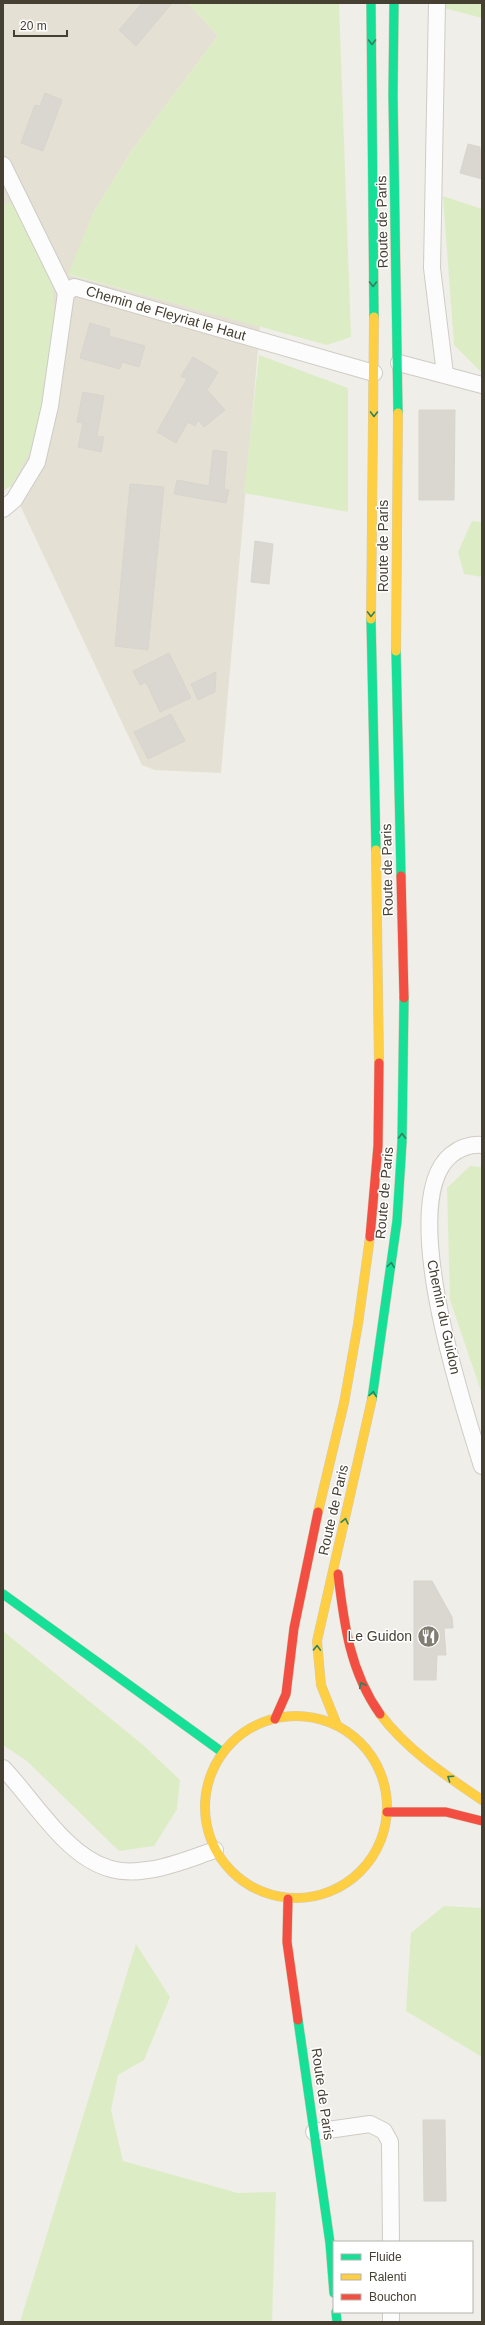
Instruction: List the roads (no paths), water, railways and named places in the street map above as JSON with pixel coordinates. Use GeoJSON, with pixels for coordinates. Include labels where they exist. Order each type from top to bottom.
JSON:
{"type":"FeatureCollection","features":[{"type":"Feature","properties":{"kind":"main road","name":"Route de Paris"},"geometry":{"type":"LineString","coordinates":[[275,1719],[286,1694],[294,1628],[320,1502],[344,1403],[357,1331],[368,1255],[378,1146],[380,1023],[371,625],[374,373],[371,3]]}},
{"type":"Feature","properties":{"kind":"main road","name":"Route de Paris"},"geometry":{"type":"LineString","coordinates":[[337,1725],[321,1690],[316,1670],[317,1641],[371,1407],[397,1221],[402,1142],[404,1006],[396,632],[398,363],[393,94],[394,3]]}},
{"type":"Feature","properties":{"kind":"main road"},"geometry":{"type":"LineString","coordinates":[[337,1559],[344,1624],[351,1656],[361,1685],[380,1716],[403,1742],[436,1769],[482,1800]]}},
{"type":"Feature","properties":{"kind":"main road"},"geometry":{"type":"LineString","coordinates":[[3,1594],[222,1752]]}},
{"type":"Feature","properties":{"kind":"main road"},"geometry":{"type":"LineString","coordinates":[[293,1716],[316,1718],[337,1725],[359,1742],[375,1762],[385,1786],[387,1812],[380,1842],[372,1858],[356,1877],[336,1890],[318,1896],[288,1899],[270,1895],[248,1885],[225,1865],[215,1850],[207,1832],[204,1813],[205,1794],[210,1775],[222,1752],[250,1728],[275,1719],[293,1716]]}},
{"type":"Feature","properties":{"kind":"main road"},"geometry":{"type":"LineString","coordinates":[[387,1812],[446,1812],[482,1821]]}},
{"type":"Feature","properties":{"kind":"main road","name":"Route de Paris"},"geometry":{"type":"LineString","coordinates":[[288,1899],[287,1942],[330,2243],[333,2280]]}},
{"type":"Feature","properties":{"kind":"street"},"geometry":{"type":"LineString","coordinates":[[437,3],[432,268],[445,374]]}},
{"type":"Feature","properties":{"kind":"street"},"geometry":{"type":"LineString","coordinates":[[3,165],[66,293]]}},
{"type":"Feature","properties":{"kind":"street","name":"Chemin de Fleyriat le Haut"},"geometry":{"type":"LineString","coordinates":[[3,509],[14,500],[37,462],[50,406],[66,293],[74,287],[374,373]]}},
{"type":"Feature","properties":{"kind":"street"},"geometry":{"type":"LineString","coordinates":[[398,363],[445,374],[482,385]]}},
{"type":"Feature","properties":{"kind":"street","name":"Chemin du Guidon"},"geometry":{"type":"LineString","coordinates":[[482,1145],[461,1148],[448,1158],[438,1172],[432,1186],[429,1236],[432,1273],[442,1322],[465,1410],[482,1466]]}},
{"type":"Feature","properties":{"kind":"street"},"geometry":{"type":"LineString","coordinates":[[3,1768],[64,1839],[86,1857],[108,1868],[129,1871],[149,1870],[215,1850]]}},
{"type":"Feature","properties":{"kind":"street"},"geometry":{"type":"LineString","coordinates":[[314,2132],[370,2124],[384,2131],[390,2142],[391,2241]]}},
{"type":"Feature","properties":{"kind":"place","name":"Le Guidon"},"geometry":{"type":"Point","coordinates":[428,1636]}}]}
